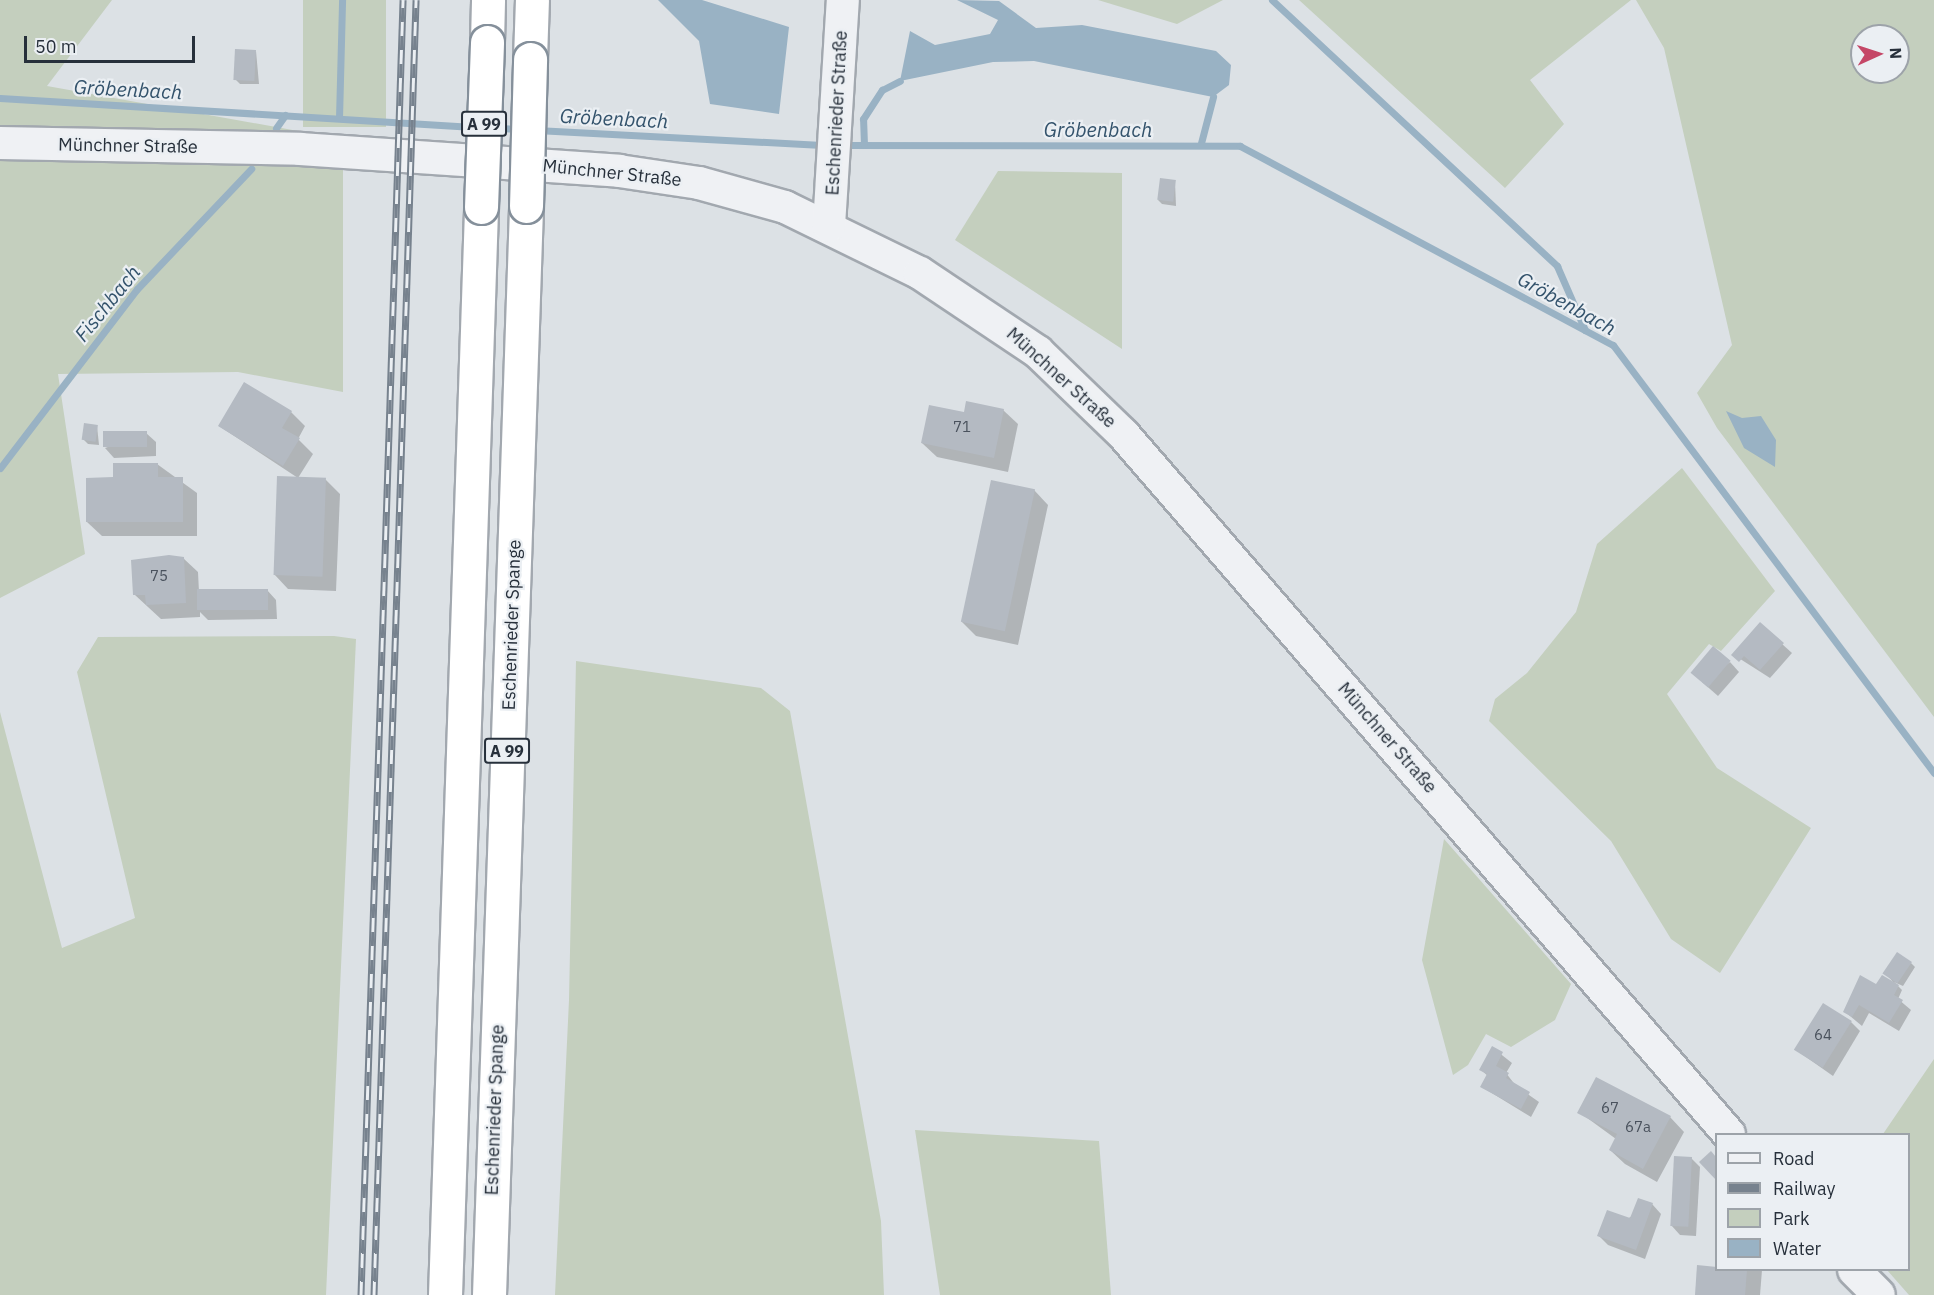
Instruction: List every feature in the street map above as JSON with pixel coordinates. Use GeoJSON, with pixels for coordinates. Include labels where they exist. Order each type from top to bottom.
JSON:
{"type":"FeatureCollection","features":[{"type":"Feature","properties":{"kind":"highway","name":"A 99"},"geometry":{"type":"LineString","coordinates":[[445,1295],[488,0]]}},
{"type":"Feature","properties":{"kind":"highway","name":"Eschenrieder Spange"},"geometry":{"type":"LineString","coordinates":[[489,1295],[531,0]]}},
{"type":"Feature","properties":{"kind":"street","name":"Eschenrieder Straße"},"geometry":{"type":"LineString","coordinates":[[829,226],[835,178],[843,0]]}},
{"type":"Feature","properties":{"kind":"street","name":"Münchner Straße"},"geometry":{"type":"LineString","coordinates":[[0,143],[300,149],[619,171],[699,183],[829,226],[980,309],[1078,388],[1269,601],[1728,1133]]}},
{"type":"Feature","properties":{"kind":"street"},"geometry":{"type":"LineString","coordinates":[[1856,1271],[1880,1295]]}},
{"type":"Feature","properties":{"kind":"green space"},"geometry":{"type":"Polygon","coordinates":[[[0,0],[112,0],[47,86],[298,131],[300,149],[343,152],[343,392],[238,372],[58,374],[85,554],[0,598],[0,0]]]}},
{"type":"Feature","properties":{"kind":"green space"},"geometry":{"type":"Polygon","coordinates":[[[303,0],[386,0],[386,127],[303,127],[303,0]]]}},
{"type":"Feature","properties":{"kind":"green space"},"geometry":{"type":"Polygon","coordinates":[[[1098,0],[1223,0],[1177,24],[1098,0]]]}},
{"type":"Feature","properties":{"kind":"green space"},"geometry":{"type":"Polygon","coordinates":[[[1299,0],[1631,0],[1530,80],[1564,124],[1505,188],[1299,0]]]}},
{"type":"Feature","properties":{"kind":"green space"},"geometry":{"type":"Polygon","coordinates":[[[1636,0],[1934,0],[1934,717],[1717,428],[1697,393],[1732,345],[1664,48],[1636,0]]]}},
{"type":"Feature","properties":{"kind":"green space"},"geometry":{"type":"Polygon","coordinates":[[[998,171],[1122,173],[1122,349],[955,240],[998,171]]]}},
{"type":"Feature","properties":{"kind":"green space"},"geometry":{"type":"Polygon","coordinates":[[[1682,468],[1775,591],[1721,651],[1709,644],[1667,694],[1717,768],[1811,828],[1720,973],[1671,939],[1611,841],[1489,721],[1495,699],[1527,673],[1576,612],[1597,544],[1682,468]]]}},
{"type":"Feature","properties":{"kind":"green space"},"geometry":{"type":"Polygon","coordinates":[[[334,636],[356,639],[326,1295],[0,1295],[0,712],[62,948],[135,918],[77,672],[98,637],[334,636]]]}},
{"type":"Feature","properties":{"kind":"green space"},"geometry":{"type":"Polygon","coordinates":[[[576,661],[761,688],[790,711],[881,1221],[884,1295],[555,1295],[569,1000],[576,661]]]}},
{"type":"Feature","properties":{"kind":"green space"},"geometry":{"type":"Polygon","coordinates":[[[1444,839],[1571,984],[1555,1020],[1511,1047],[1486,1034],[1468,1065],[1453,1075],[1422,960],[1444,839]]]}},
{"type":"Feature","properties":{"kind":"green space"},"geometry":{"type":"Polygon","coordinates":[[[1934,1059],[1934,1295],[1909,1295],[1888,1271],[1910,1271],[1910,1133],[1884,1133],[1934,1059]]]}},
{"type":"Feature","properties":{"kind":"green space"},"geometry":{"type":"Polygon","coordinates":[[[915,1130],[1099,1141],[1111,1295],[940,1295],[915,1130]]]}},
{"type":"Feature","properties":{"kind":"water"},"geometry":{"type":"Polygon","coordinates":[[[658,0],[702,0],[789,27],[779,114],[710,104],[699,41],[658,0]]]}},
{"type":"Feature","properties":{"kind":"water"},"geometry":{"type":"Polygon","coordinates":[[[957,0],[999,1],[1036,28],[1082,25],[1216,51],[1231,65],[1229,85],[1213,97],[1034,61],[993,62],[900,81],[910,31],[935,45],[990,34],[998,20],[957,0]]]}},
{"type":"Feature","properties":{"kind":"water"},"geometry":{"type":"Polygon","coordinates":[[[1726,411],[1742,418],[1761,416],[1776,440],[1775,467],[1744,448],[1726,411]]]}},
{"type":"Feature","properties":{"kind":"building"},"geometry":{"type":"Polygon","coordinates":[[[235,49],[256,50],[254,81],[233,80],[235,49]]]}},
{"type":"Feature","properties":{"kind":"building"},"geometry":{"type":"Polygon","coordinates":[[[1160,178],[1176,180],[1173,202],[1157,200],[1160,178]]]}},
{"type":"Feature","properties":{"kind":"building"},"geometry":{"type":"Polygon","coordinates":[[[244,382],[292,411],[282,428],[300,438],[283,466],[218,426],[244,382]]]}},
{"type":"Feature","properties":{"kind":"building"},"geometry":{"type":"Polygon","coordinates":[[[966,401],[1004,409],[994,458],[921,443],[929,405],[964,412],[966,401]]]}},
{"type":"Feature","properties":{"kind":"building"},"geometry":{"type":"Polygon","coordinates":[[[84,423],[98,425],[95,442],[82,440],[84,423]]]}},
{"type":"Feature","properties":{"kind":"building"},"geometry":{"type":"Polygon","coordinates":[[[103,431],[147,431],[147,447],[103,447],[103,431]]]}},
{"type":"Feature","properties":{"kind":"building"},"geometry":{"type":"Polygon","coordinates":[[[113,463],[158,463],[158,477],[183,477],[183,522],[86,522],[86,478],[113,477],[113,463]]]}},
{"type":"Feature","properties":{"kind":"building"},"geometry":{"type":"Polygon","coordinates":[[[277,476],[326,478],[323,577],[274,575],[277,476]]]}},
{"type":"Feature","properties":{"kind":"building"},"geometry":{"type":"Polygon","coordinates":[[[991,480],[1035,489],[1005,631],[961,622],[991,480]]]}},
{"type":"Feature","properties":{"kind":"building"},"geometry":{"type":"Polygon","coordinates":[[[169,555],[184,557],[186,603],[146,605],[145,595],[133,595],[131,560],[169,555]]]}},
{"type":"Feature","properties":{"kind":"building"},"geometry":{"type":"Polygon","coordinates":[[[197,589],[268,589],[268,610],[197,610],[197,589]]]}},
{"type":"Feature","properties":{"kind":"building"},"geometry":{"type":"Polygon","coordinates":[[[1760,622],[1784,643],[1760,670],[1744,656],[1739,662],[1731,655],[1760,622]]]}},
{"type":"Feature","properties":{"kind":"building"},"geometry":{"type":"Polygon","coordinates":[[[1713,646],[1731,661],[1708,688],[1691,673],[1713,646]]]}},
{"type":"Feature","properties":{"kind":"building"},"geometry":{"type":"Polygon","coordinates":[[[1897,952],[1912,962],[1897,984],[1882,974],[1897,952]]]}},
{"type":"Feature","properties":{"kind":"building"},"geometry":{"type":"Polygon","coordinates":[[[1860,975],[1876,984],[1882,975],[1899,985],[1894,995],[1903,1000],[1889,1023],[1859,1005],[1852,1017],[1843,1012],[1860,975]]]}},
{"type":"Feature","properties":{"kind":"building"},"geometry":{"type":"Polygon","coordinates":[[[1823,1003],[1852,1021],[1823,1068],[1794,1050],[1823,1003]]]}},
{"type":"Feature","properties":{"kind":"building"},"geometry":{"type":"Polygon","coordinates":[[[1492,1046],[1503,1052],[1496,1066],[1509,1073],[1506,1078],[1530,1092],[1521,1109],[1480,1087],[1487,1074],[1479,1070],[1492,1046]]]}},
{"type":"Feature","properties":{"kind":"building"},"geometry":{"type":"Polygon","coordinates":[[[1596,1077],[1671,1116],[1643,1169],[1609,1150],[1617,1134],[1577,1113],[1596,1077]]]}},
{"type":"Feature","properties":{"kind":"building"},"geometry":{"type":"Polygon","coordinates":[[[1711,1151],[1715,1156],[1715,1179],[1699,1162],[1711,1151]]]}},
{"type":"Feature","properties":{"kind":"building"},"geometry":{"type":"Polygon","coordinates":[[[1674,1156],[1692,1157],[1688,1227],[1670,1226],[1674,1156]]]}},
{"type":"Feature","properties":{"kind":"building"},"geometry":{"type":"Polygon","coordinates":[[[1638,1198],[1653,1203],[1636,1250],[1597,1236],[1607,1210],[1630,1218],[1638,1198]]]}},
{"type":"Feature","properties":{"kind":"building"},"geometry":{"type":"Polygon","coordinates":[[[1697,1265],[1715,1267],[1715,1271],[1747,1271],[1745,1295],[1695,1295],[1697,1265]]]}},
{"type":"Feature","properties":{"kind":"waterway"},"geometry":{"type":"LineString","coordinates":[[339,118],[342,0]]}},
{"type":"Feature","properties":{"kind":"waterway"},"geometry":{"type":"LineString","coordinates":[[1272,0],[1557,266],[1585,330]]}},
{"type":"Feature","properties":{"kind":"waterway"},"geometry":{"type":"LineString","coordinates":[[864,145],[863,119],[882,90],[900,81]]}},
{"type":"Feature","properties":{"kind":"waterway"},"geometry":{"type":"LineString","coordinates":[[1201,143],[1213,97]]}},
{"type":"Feature","properties":{"kind":"waterway","name":"Gröbenbach"},"geometry":{"type":"LineString","coordinates":[[0,98],[477,127]]}},
{"type":"Feature","properties":{"kind":"waterway"},"geometry":{"type":"LineString","coordinates":[[276,128],[285,115]]}},
{"type":"Feature","properties":{"kind":"waterway","name":"Gröbenbach"},"geometry":{"type":"LineString","coordinates":[[494,128],[519,129]]}},
{"type":"Feature","properties":{"kind":"waterway","name":"Gröbenbach"},"geometry":{"type":"LineString","coordinates":[[536,130],[827,145]]}},
{"type":"Feature","properties":{"kind":"waterway","name":"Gröbenbach"},"geometry":{"type":"LineString","coordinates":[[841,145],[1240,146],[1613,345],[1934,773]]}},
{"type":"Feature","properties":{"kind":"waterway","name":"Fischbach"},"geometry":{"type":"LineString","coordinates":[[0,468],[137,289],[251,169]]}},
{"type":"Feature","properties":{"kind":"railway"},"geometry":{"type":"LineString","coordinates":[[361,1295],[403,0]]}},
{"type":"Feature","properties":{"kind":"railway"},"geometry":{"type":"LineString","coordinates":[[374,1295],[416,0]]}}]}
